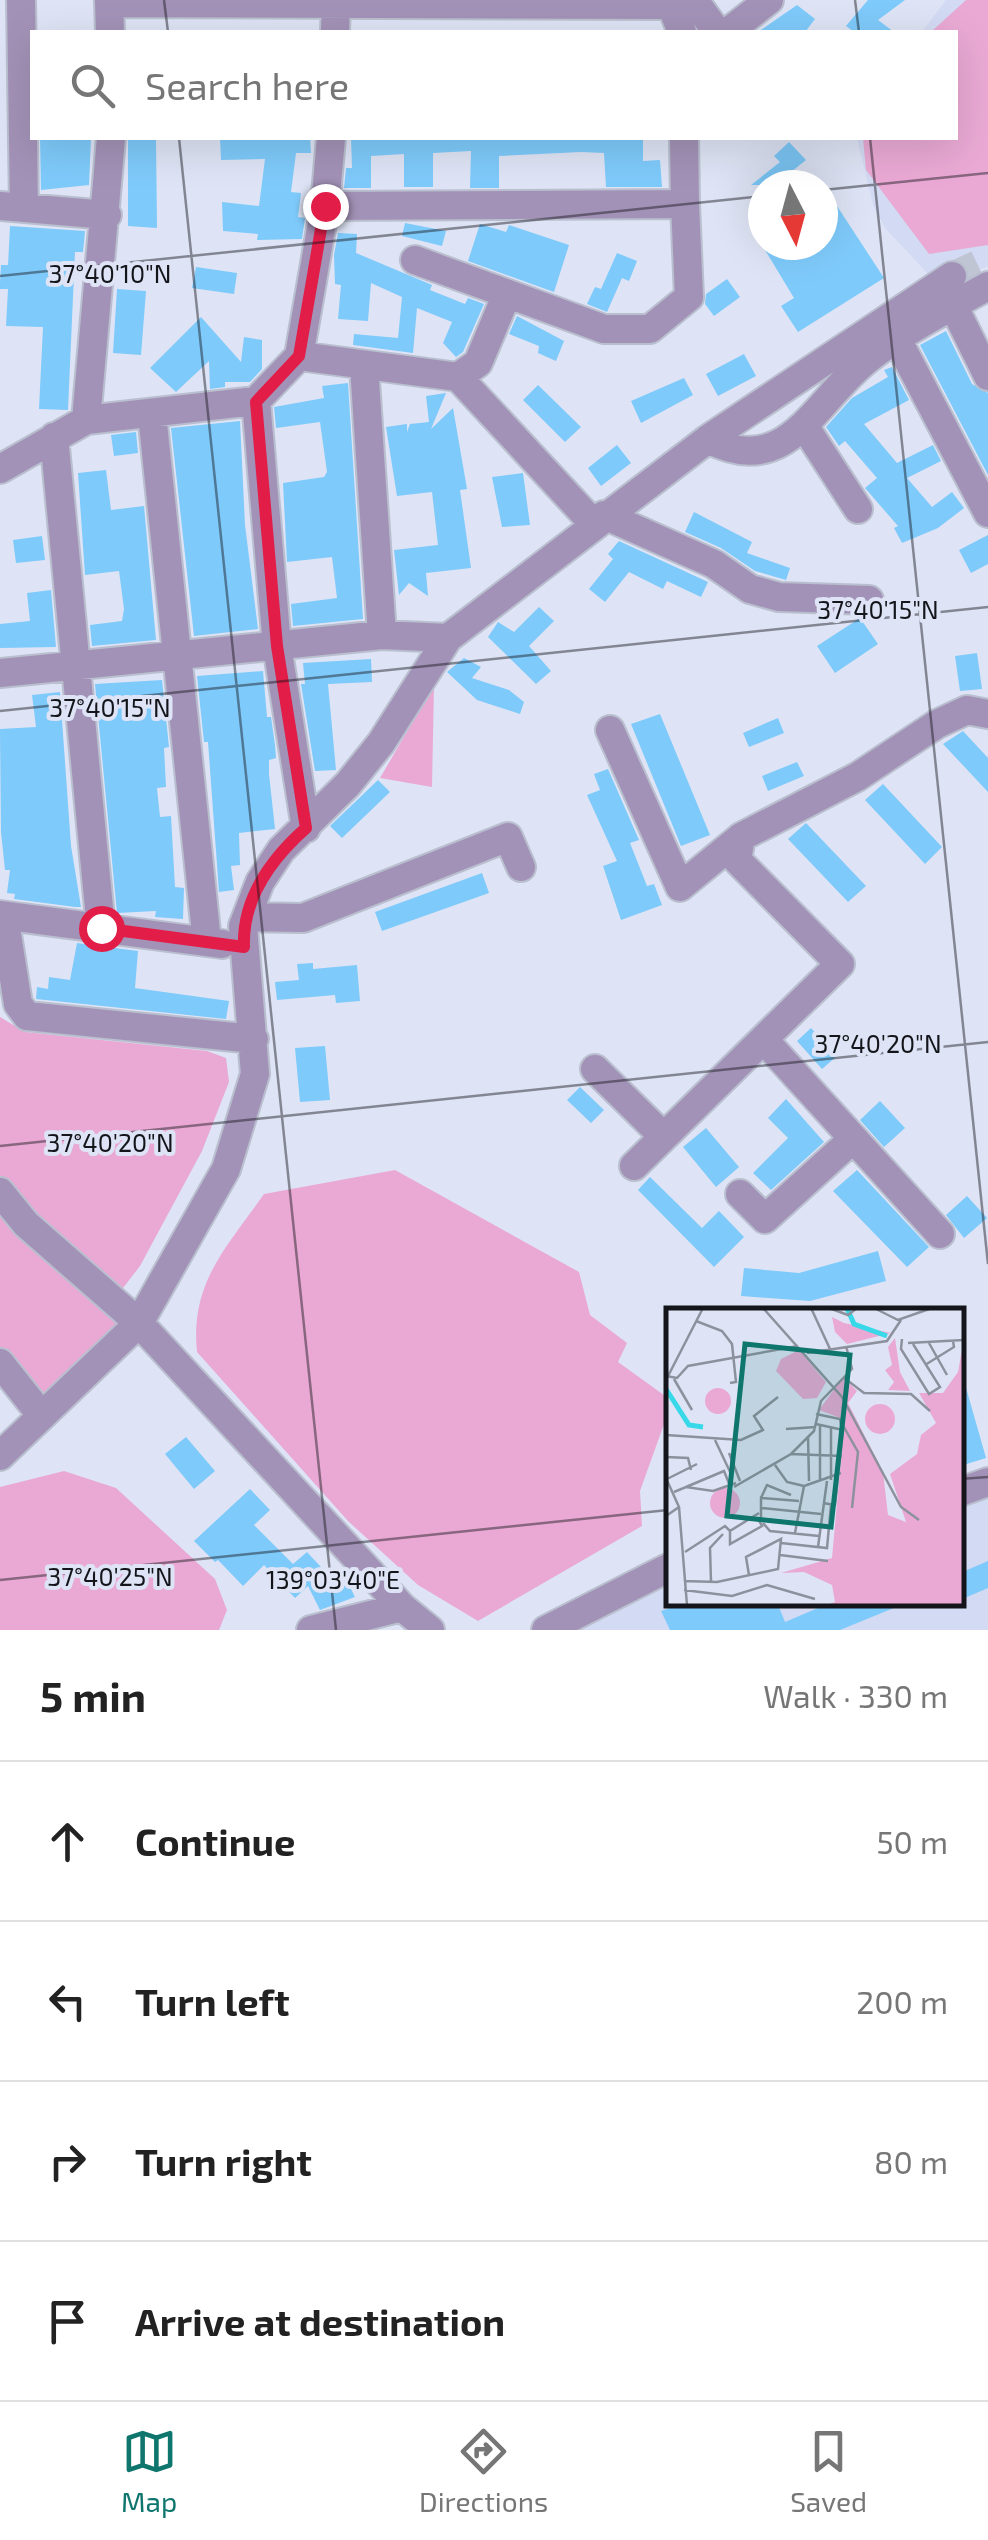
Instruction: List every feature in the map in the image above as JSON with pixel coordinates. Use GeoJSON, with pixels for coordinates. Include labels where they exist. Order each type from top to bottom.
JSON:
{"type":"FeatureCollection","features":[{"type":"Feature","properties":{"kind":"street"},"geometry":{"type":"LineString","coordinates":[[21,0],[12,207],[107,215]]}},
{"type":"Feature","properties":{"kind":"street"},"geometry":{"type":"LineString","coordinates":[[731,30],[770,0]]}},
{"type":"Feature","properties":{"kind":"street"},"geometry":{"type":"LineString","coordinates":[[110,30],[109,1],[678,2],[714,30]]}},
{"type":"Feature","properties":{"kind":"street"},"geometry":{"type":"LineString","coordinates":[[335,30],[336,1]]}},
{"type":"Feature","properties":{"kind":"street"},"geometry":{"type":"LineString","coordinates":[[678,2],[682,30]]}},
{"type":"Feature","properties":{"kind":"street"},"geometry":{"type":"LineString","coordinates":[[86,420],[107,215],[110,140]]}},
{"type":"Feature","properties":{"kind":"street"},"geometry":{"type":"LineString","coordinates":[[0,469],[86,420],[256,402],[299,356],[325,206],[331,140]]}},
{"type":"Feature","properties":{"kind":"street"},"geometry":{"type":"LineString","coordinates":[[415,260],[604,329],[650,330],[689,297],[684,140]]}},
{"type":"Feature","properties":{"kind":"street"},"geometry":{"type":"LineString","coordinates":[[325,206],[685,204]]}},
{"type":"Feature","properties":{"kind":"street"},"geometry":{"type":"LineString","coordinates":[[0,1456],[139,1323],[226,1168],[256,1074],[244,947],[247,917],[260,882],[281,850],[306,828],[380,743],[448,638],[598,518],[708,439],[952,276]]}},
{"type":"Feature","properties":{"kind":"street"},"geometry":{"type":"LineString","coordinates":[[708,439],[731,451],[763,451],[805,427],[863,363],[988,286]]}},
{"type":"Feature","properties":{"kind":"street"},"geometry":{"type":"LineString","coordinates":[[458,378],[478,364],[507,294]]}},
{"type":"Feature","properties":{"kind":"street"},"geometry":{"type":"LineString","coordinates":[[952,306],[988,376]]}},
{"type":"Feature","properties":{"kind":"street"},"geometry":{"type":"LineString","coordinates":[[898,342],[988,513]]}},
{"type":"Feature","properties":{"kind":"street"},"geometry":{"type":"LineString","coordinates":[[299,356],[458,378],[598,518],[714,564],[750,589],[779,597],[869,600]]}},
{"type":"Feature","properties":{"kind":"street"},"geometry":{"type":"LineString","coordinates":[[364,366],[382,636]]}},
{"type":"Feature","properties":{"kind":"street"},"geometry":{"type":"LineString","coordinates":[[256,402],[277,646],[306,828]]}},
{"type":"Feature","properties":{"kind":"street"},"geometry":{"type":"LineString","coordinates":[[152,414],[207,942]]}},
{"type":"Feature","properties":{"kind":"street"},"geometry":{"type":"LineString","coordinates":[[805,427],[858,509]]}},
{"type":"Feature","properties":{"kind":"street"},"geometry":{"type":"LineString","coordinates":[[54,437],[101,928]]}},
{"type":"Feature","properties":{"kind":"street"},"geometry":{"type":"LineString","coordinates":[[0,673],[382,636],[448,638]]}},
{"type":"Feature","properties":{"kind":"street"},"geometry":{"type":"LineString","coordinates":[[610,730],[680,887],[741,837],[842,786],[936,724],[967,710],[988,714]]}},
{"type":"Feature","properties":{"kind":"street"},"geometry":{"type":"LineString","coordinates":[[247,917],[303,918],[508,837],[521,867]]}},
{"type":"Feature","properties":{"kind":"street"},"geometry":{"type":"LineString","coordinates":[[634,1166],[840,964],[738,860],[741,837]]}},
{"type":"Feature","properties":{"kind":"street"},"geometry":{"type":"LineString","coordinates":[[244,947],[2,915],[9,989],[27,1016],[254,1040]]}},
{"type":"Feature","properties":{"kind":"street"},"geometry":{"type":"LineString","coordinates":[[764,1040],[940,1234]]}},
{"type":"Feature","properties":{"kind":"street"},"geometry":{"type":"LineString","coordinates":[[595,1069],[663,1136]]}},
{"type":"Feature","properties":{"kind":"street"},"geometry":{"type":"LineString","coordinates":[[740,1194],[765,1218],[853,1139]]}},
{"type":"Feature","properties":{"kind":"street"},"geometry":{"type":"LineString","coordinates":[[0,1192],[26,1224],[139,1323],[402,1606],[430,1630]]}},
{"type":"Feature","properties":{"kind":"street"},"geometry":{"type":"LineString","coordinates":[[0,1363],[42,1416]]}},
{"type":"Feature","properties":{"kind":"street"},"geometry":{"type":"LineString","coordinates":[[963,1491],[988,1482]]}},
{"type":"Feature","properties":{"kind":"street"},"geometry":{"type":"LineString","coordinates":[[546,1630],[666,1569]]}},
{"type":"Feature","properties":{"kind":"street"},"geometry":{"type":"LineString","coordinates":[[310,1630],[402,1606]]}},
{"type":"Feature","properties":{"kind":"shaded area"},"geometry":{"type":"Polygon","coordinates":[[[946,0],[988,0],[988,266],[966,276],[953,260],[930,276],[885,228],[873,205],[857,140],[958,140],[958,30],[924,30],[946,0]]]}},
{"type":"Feature","properties":{"kind":"shaded area"},"geometry":{"type":"Polygon","coordinates":[[[966,0],[988,0],[988,245],[929,254],[866,170],[863,140],[958,140],[958,30],[933,30],[966,0]]]}},
{"type":"Feature","properties":{"kind":"shaded area"},"geometry":{"type":"Polygon","coordinates":[[[434,685],[432,787],[380,778],[434,685]]]}},
{"type":"Feature","properties":{"kind":"shaded area"},"geometry":{"type":"Polygon","coordinates":[[[0,1017],[25,1032],[207,1051],[226,1058],[229,1082],[202,1151],[140,1266],[123,1288],[107,1294],[139,1323],[42,1416],[0,1363],[0,1017]]]}},
{"type":"Feature","properties":{"kind":"shaded area"},"geometry":{"type":"Polygon","coordinates":[[[395,1170],[579,1272],[590,1315],[627,1343],[618,1362],[666,1397],[666,1419],[640,1491],[642,1526],[478,1621],[418,1585],[348,1521],[197,1352],[196,1328],[205,1286],[224,1250],[264,1194],[395,1170]]]}},
{"type":"Feature","properties":{"kind":"shaded area"},"geometry":{"type":"Polygon","coordinates":[[[64,1471],[116,1488],[215,1579],[227,1610],[219,1630],[0,1630],[0,1487],[64,1471]]]}},
{"type":"Feature","properties":{"kind":"shaded area"},"geometry":{"type":"Polygon","coordinates":[[[988,1482],[988,1630],[546,1630],[666,1569],[666,1605],[963,1605],[963,1491],[988,1482]]]}},
{"type":"Feature","properties":{"kind":"building"},"geometry":{"type":"Polygon","coordinates":[[[868,0],[905,0],[878,20],[891,30],[851,30],[846,26],[868,0]]]}},
{"type":"Feature","properties":{"kind":"building"},"geometry":{"type":"Polygon","coordinates":[[[797,5],[815,19],[807,30],[761,30],[797,5]]]}},
{"type":"Feature","properties":{"kind":"building"},"geometry":{"type":"Polygon","coordinates":[[[40,140],[91,140],[89,185],[41,190],[40,140]]]}},
{"type":"Feature","properties":{"kind":"building"},"geometry":{"type":"Polygon","coordinates":[[[128,140],[156,140],[157,228],[128,226],[128,140]]]}},
{"type":"Feature","properties":{"kind":"building"},"geometry":{"type":"Polygon","coordinates":[[[220,140],[310,140],[311,153],[296,153],[291,192],[301,193],[298,217],[305,218],[302,239],[257,240],[258,234],[223,231],[222,202],[259,206],[265,159],[221,160],[220,140]]]}},
{"type":"Feature","properties":{"kind":"building"},"geometry":{"type":"Polygon","coordinates":[[[351,140],[643,140],[643,161],[660,160],[662,187],[606,187],[604,153],[499,156],[499,188],[470,188],[471,151],[433,153],[433,187],[404,187],[404,154],[371,156],[371,188],[344,188],[346,168],[352,168],[351,140]]]}},
{"type":"Feature","properties":{"kind":"building"},"geometry":{"type":"Polygon","coordinates":[[[789,142],[806,160],[794,170],[770,170],[780,162],[774,156],[789,142]]]}},
{"type":"Feature","properties":{"kind":"building"},"geometry":{"type":"Polygon","coordinates":[[[838,208],[884,278],[798,332],[781,306],[794,298],[771,260],[838,260],[838,208]]]}},
{"type":"Feature","properties":{"kind":"building"},"geometry":{"type":"Polygon","coordinates":[[[405,223],[446,231],[442,246],[402,236],[405,223]]]}},
{"type":"Feature","properties":{"kind":"building"},"geometry":{"type":"Polygon","coordinates":[[[480,224],[506,232],[509,225],[569,245],[554,292],[468,261],[480,224]]]}},
{"type":"Feature","properties":{"kind":"building"},"geometry":{"type":"Polygon","coordinates":[[[10,226],[85,231],[83,252],[75,252],[68,410],[39,409],[43,327],[6,326],[8,289],[0,289],[0,283],[1,265],[8,265],[10,226]]]}},
{"type":"Feature","properties":{"kind":"building"},"geometry":{"type":"Polygon","coordinates":[[[338,233],[357,234],[356,253],[432,285],[430,290],[465,304],[468,298],[484,304],[463,352],[456,357],[443,343],[452,322],[417,308],[413,353],[353,345],[354,334],[398,338],[402,297],[371,283],[368,321],[338,319],[341,285],[335,284],[334,255],[338,233]]]}},
{"type":"Feature","properties":{"kind":"building"},"geometry":{"type":"Polygon","coordinates":[[[617,253],[637,261],[629,281],[622,278],[607,312],[587,304],[595,287],[601,289],[617,253]]]}},
{"type":"Feature","properties":{"kind":"building"},"geometry":{"type":"Polygon","coordinates":[[[196,267],[237,273],[234,294],[192,288],[196,267]]]}},
{"type":"Feature","properties":{"kind":"building"},"geometry":{"type":"Polygon","coordinates":[[[727,279],[740,297],[714,316],[705,304],[706,294],[727,279]]]}},
{"type":"Feature","properties":{"kind":"building"},"geometry":{"type":"Polygon","coordinates":[[[117,289],[146,291],[141,355],[113,353],[117,289]]]}},
{"type":"Feature","properties":{"kind":"building"},"geometry":{"type":"Polygon","coordinates":[[[517,316],[564,341],[556,361],[538,353],[539,346],[509,334],[517,316]]]}},
{"type":"Feature","properties":{"kind":"building"},"geometry":{"type":"Polygon","coordinates":[[[201,317],[241,362],[244,337],[262,340],[262,369],[250,382],[225,382],[225,387],[210,389],[209,361],[176,392],[150,368],[201,317]]]}},
{"type":"Feature","properties":{"kind":"building"},"geometry":{"type":"Polygon","coordinates":[[[946,331],[972,384],[988,393],[988,475],[920,345],[946,331]]]}},
{"type":"Feature","properties":{"kind":"building"},"geometry":{"type":"Polygon","coordinates":[[[744,354],[756,376],[718,396],[706,374],[744,354]]]}},
{"type":"Feature","properties":{"kind":"building"},"geometry":{"type":"Polygon","coordinates":[[[892,367],[909,400],[864,424],[897,463],[933,445],[941,461],[907,478],[932,507],[952,492],[964,508],[938,528],[902,543],[894,528],[898,526],[865,488],[877,478],[845,441],[839,446],[826,427],[852,398],[888,377],[884,370],[892,367]]]}},
{"type":"Feature","properties":{"kind":"building"},"geometry":{"type":"Polygon","coordinates":[[[684,378],[693,395],[641,423],[631,401],[684,378]]]}},
{"type":"Feature","properties":{"kind":"building"},"geometry":{"type":"Polygon","coordinates":[[[348,383],[363,619],[293,626],[291,604],[337,598],[332,557],[287,562],[283,483],[324,477],[327,472],[320,422],[276,428],[274,407],[324,398],[322,386],[348,383]]]}},
{"type":"Feature","properties":{"kind":"building"},"geometry":{"type":"Polygon","coordinates":[[[538,385],[581,427],[565,442],[523,400],[538,385]]]}},
{"type":"Feature","properties":{"kind":"building"},"geometry":{"type":"Polygon","coordinates":[[[446,393],[431,429],[453,408],[467,489],[460,490],[471,568],[426,573],[428,596],[409,583],[399,595],[394,550],[438,545],[432,492],[397,496],[386,427],[407,424],[407,432],[410,424],[429,422],[426,396],[446,393]]]}},
{"type":"Feature","properties":{"kind":"building"},"geometry":{"type":"Polygon","coordinates":[[[240,421],[245,525],[258,629],[194,636],[171,428],[240,421]]]}},
{"type":"Feature","properties":{"kind":"building"},"geometry":{"type":"Polygon","coordinates":[[[136,432],[138,453],[114,456],[111,435],[136,432]]]}},
{"type":"Feature","properties":{"kind":"building"},"geometry":{"type":"Polygon","coordinates":[[[617,445],[631,463],[601,486],[588,468],[617,445]]]}},
{"type":"Feature","properties":{"kind":"building"},"geometry":{"type":"Polygon","coordinates":[[[106,470],[111,510],[144,506],[156,640],[92,646],[90,625],[122,621],[124,609],[119,571],[85,575],[78,473],[106,470]]]}},
{"type":"Feature","properties":{"kind":"building"},"geometry":{"type":"Polygon","coordinates":[[[523,473],[530,525],[502,527],[492,477],[523,473]]]}},
{"type":"Feature","properties":{"kind":"building"},"geometry":{"type":"Polygon","coordinates":[[[694,512],[752,542],[747,553],[790,568],[786,580],[755,571],[721,548],[685,532],[694,512]]]}},
{"type":"Feature","properties":{"kind":"building"},"geometry":{"type":"Polygon","coordinates":[[[988,535],[988,564],[971,573],[959,550],[988,535]]]}},
{"type":"Feature","properties":{"kind":"building"},"geometry":{"type":"Polygon","coordinates":[[[42,536],[45,560],[16,563],[13,540],[42,536]]]}},
{"type":"Feature","properties":{"kind":"building"},"geometry":{"type":"Polygon","coordinates":[[[619,541],[708,582],[701,597],[667,581],[663,589],[629,572],[605,602],[589,589],[613,559],[608,554],[619,541]]]}},
{"type":"Feature","properties":{"kind":"building"},"geometry":{"type":"Polygon","coordinates":[[[51,590],[56,647],[0,648],[0,624],[30,621],[27,593],[51,590]]]}},
{"type":"Feature","properties":{"kind":"building"},"geometry":{"type":"Polygon","coordinates":[[[539,607],[554,621],[529,646],[551,671],[536,684],[488,637],[498,622],[514,632],[539,607]]]}},
{"type":"Feature","properties":{"kind":"building"},"geometry":{"type":"Polygon","coordinates":[[[860,618],[878,644],[835,673],[817,646],[860,618]]]}},
{"type":"Feature","properties":{"kind":"building"},"geometry":{"type":"Polygon","coordinates":[[[977,653],[982,689],[960,691],[955,656],[977,653]]]}},
{"type":"Feature","properties":{"kind":"building"},"geometry":{"type":"Polygon","coordinates":[[[464,658],[481,667],[472,678],[509,690],[524,702],[520,714],[477,700],[447,672],[464,658]]]}},
{"type":"Feature","properties":{"kind":"building"},"geometry":{"type":"Polygon","coordinates":[[[371,659],[372,682],[328,684],[336,770],[315,771],[301,684],[305,684],[303,663],[371,659]]]}},
{"type":"Feature","properties":{"kind":"building"},"geometry":{"type":"Polygon","coordinates":[[[263,671],[276,758],[269,760],[275,829],[239,833],[240,865],[231,866],[234,890],[219,892],[208,742],[204,742],[197,676],[263,671]]]}},
{"type":"Feature","properties":{"kind":"building"},"geometry":{"type":"Polygon","coordinates":[[[162,680],[169,747],[164,748],[166,787],[157,788],[160,817],[171,816],[175,887],[184,888],[183,919],[155,917],[156,911],[117,913],[95,684],[162,680]]]}},
{"type":"Feature","properties":{"kind":"building"},"geometry":{"type":"Polygon","coordinates":[[[60,692],[71,846],[81,907],[14,899],[15,894],[7,893],[10,870],[5,870],[1,832],[0,729],[36,727],[32,695],[60,692]]]}},
{"type":"Feature","properties":{"kind":"building"},"geometry":{"type":"Polygon","coordinates":[[[660,714],[710,835],[681,846],[631,724],[660,714]]]}},
{"type":"Feature","properties":{"kind":"building"},"geometry":{"type":"Polygon","coordinates":[[[778,718],[784,733],[749,747],[743,733],[778,718]]]}},
{"type":"Feature","properties":{"kind":"building"},"geometry":{"type":"Polygon","coordinates":[[[963,731],[988,758],[988,792],[943,744],[963,731]]]}},
{"type":"Feature","properties":{"kind":"building"},"geometry":{"type":"Polygon","coordinates":[[[797,762],[804,776],[768,791],[762,776],[797,762]]]}},
{"type":"Feature","properties":{"kind":"building"},"geometry":{"type":"Polygon","coordinates":[[[608,769],[639,840],[630,843],[647,886],[654,884],[662,905],[621,920],[603,866],[617,861],[587,795],[600,790],[594,774],[608,769]]]}},
{"type":"Feature","properties":{"kind":"building"},"geometry":{"type":"Polygon","coordinates":[[[378,780],[390,792],[342,838],[330,826],[378,780]]]}},
{"type":"Feature","properties":{"kind":"building"},"geometry":{"type":"Polygon","coordinates":[[[883,784],[942,847],[925,864],[865,800],[883,784]]]}},
{"type":"Feature","properties":{"kind":"building"},"geometry":{"type":"Polygon","coordinates":[[[806,823],[866,886],[848,902],[788,839],[806,823]]]}},
{"type":"Feature","properties":{"kind":"building"},"geometry":{"type":"Polygon","coordinates":[[[482,873],[489,893],[382,931],[375,912],[482,873]]]}},
{"type":"Feature","properties":{"kind":"building"},"geometry":{"type":"Polygon","coordinates":[[[77,943],[138,951],[135,988],[229,1001],[226,1019],[36,999],[37,987],[48,989],[49,977],[70,980],[77,943]]]}},
{"type":"Feature","properties":{"kind":"building"},"geometry":{"type":"Polygon","coordinates":[[[313,963],[313,969],[357,965],[360,1001],[336,1003],[335,995],[277,1000],[275,982],[299,980],[297,964],[313,963]]]}},
{"type":"Feature","properties":{"kind":"building"},"geometry":{"type":"Polygon","coordinates":[[[811,1028],[837,1056],[822,1069],[797,1041],[811,1028]]]}},
{"type":"Feature","properties":{"kind":"building"},"geometry":{"type":"Polygon","coordinates":[[[325,1046],[330,1100],[300,1102],[295,1048],[325,1046]]]}},
{"type":"Feature","properties":{"kind":"building"},"geometry":{"type":"Polygon","coordinates":[[[580,1087],[604,1110],[591,1123],[567,1100],[580,1087]]]}},
{"type":"Feature","properties":{"kind":"building"},"geometry":{"type":"Polygon","coordinates":[[[786,1099],[824,1142],[771,1190],[753,1173],[788,1138],[768,1118],[786,1099]]]}},
{"type":"Feature","properties":{"kind":"building"},"geometry":{"type":"Polygon","coordinates":[[[880,1101],[905,1128],[884,1147],[860,1120],[880,1101]]]}},
{"type":"Feature","properties":{"kind":"building"},"geometry":{"type":"Polygon","coordinates":[[[706,1128],[739,1167],[716,1187],[683,1147],[706,1128]]]}},
{"type":"Feature","properties":{"kind":"building"},"geometry":{"type":"Polygon","coordinates":[[[857,1170],[929,1247],[907,1267],[833,1191],[857,1170]]]}},
{"type":"Feature","properties":{"kind":"building"},"geometry":{"type":"Polygon","coordinates":[[[650,1177],[702,1228],[719,1211],[744,1237],[714,1267],[638,1190],[650,1177]]]}},
{"type":"Feature","properties":{"kind":"building"},"geometry":{"type":"Polygon","coordinates":[[[967,1196],[987,1218],[964,1238],[946,1215],[967,1196]]]}},
{"type":"Feature","properties":{"kind":"building"},"geometry":{"type":"Polygon","coordinates":[[[878,1251],[886,1281],[810,1301],[741,1296],[744,1268],[799,1273],[878,1251]]]}},
{"type":"Feature","properties":{"kind":"building"},"geometry":{"type":"Polygon","coordinates":[[[963,1384],[965,1384],[986,1458],[963,1465],[963,1384]]]}},
{"type":"Feature","properties":{"kind":"building"},"geometry":{"type":"Polygon","coordinates":[[[186,1437],[215,1471],[194,1489],[165,1454],[186,1437]]]}},
{"type":"Feature","properties":{"kind":"building"},"geometry":{"type":"Polygon","coordinates":[[[250,1489],[270,1510],[254,1525],[293,1564],[307,1552],[333,1580],[344,1575],[355,1597],[320,1610],[308,1586],[295,1598],[264,1565],[243,1586],[194,1541],[250,1489]]]}},
{"type":"Feature","properties":{"kind":"building"},"geometry":{"type":"Polygon","coordinates":[[[988,1561],[988,1588],[963,1599],[963,1572],[988,1561]]]}},
{"type":"Feature","properties":{"kind":"building"},"geometry":{"type":"Polygon","coordinates":[[[669,1605],[778,1605],[785,1622],[825,1605],[901,1605],[840,1630],[670,1630],[661,1611],[669,1605]]]}},
{"type":"Feature","properties":{"kind":"tunnel"},"geometry":{"type":"LineString","coordinates":[[952,276],[988,259]]}},
{"type":"Feature","properties":{"kind":"route"},"geometry":{"type":"LineString","coordinates":[[101,928],[244,947],[243,926],[260,882],[281,850],[306,828],[277,646],[256,402],[299,356],[325,206]]}}]}
